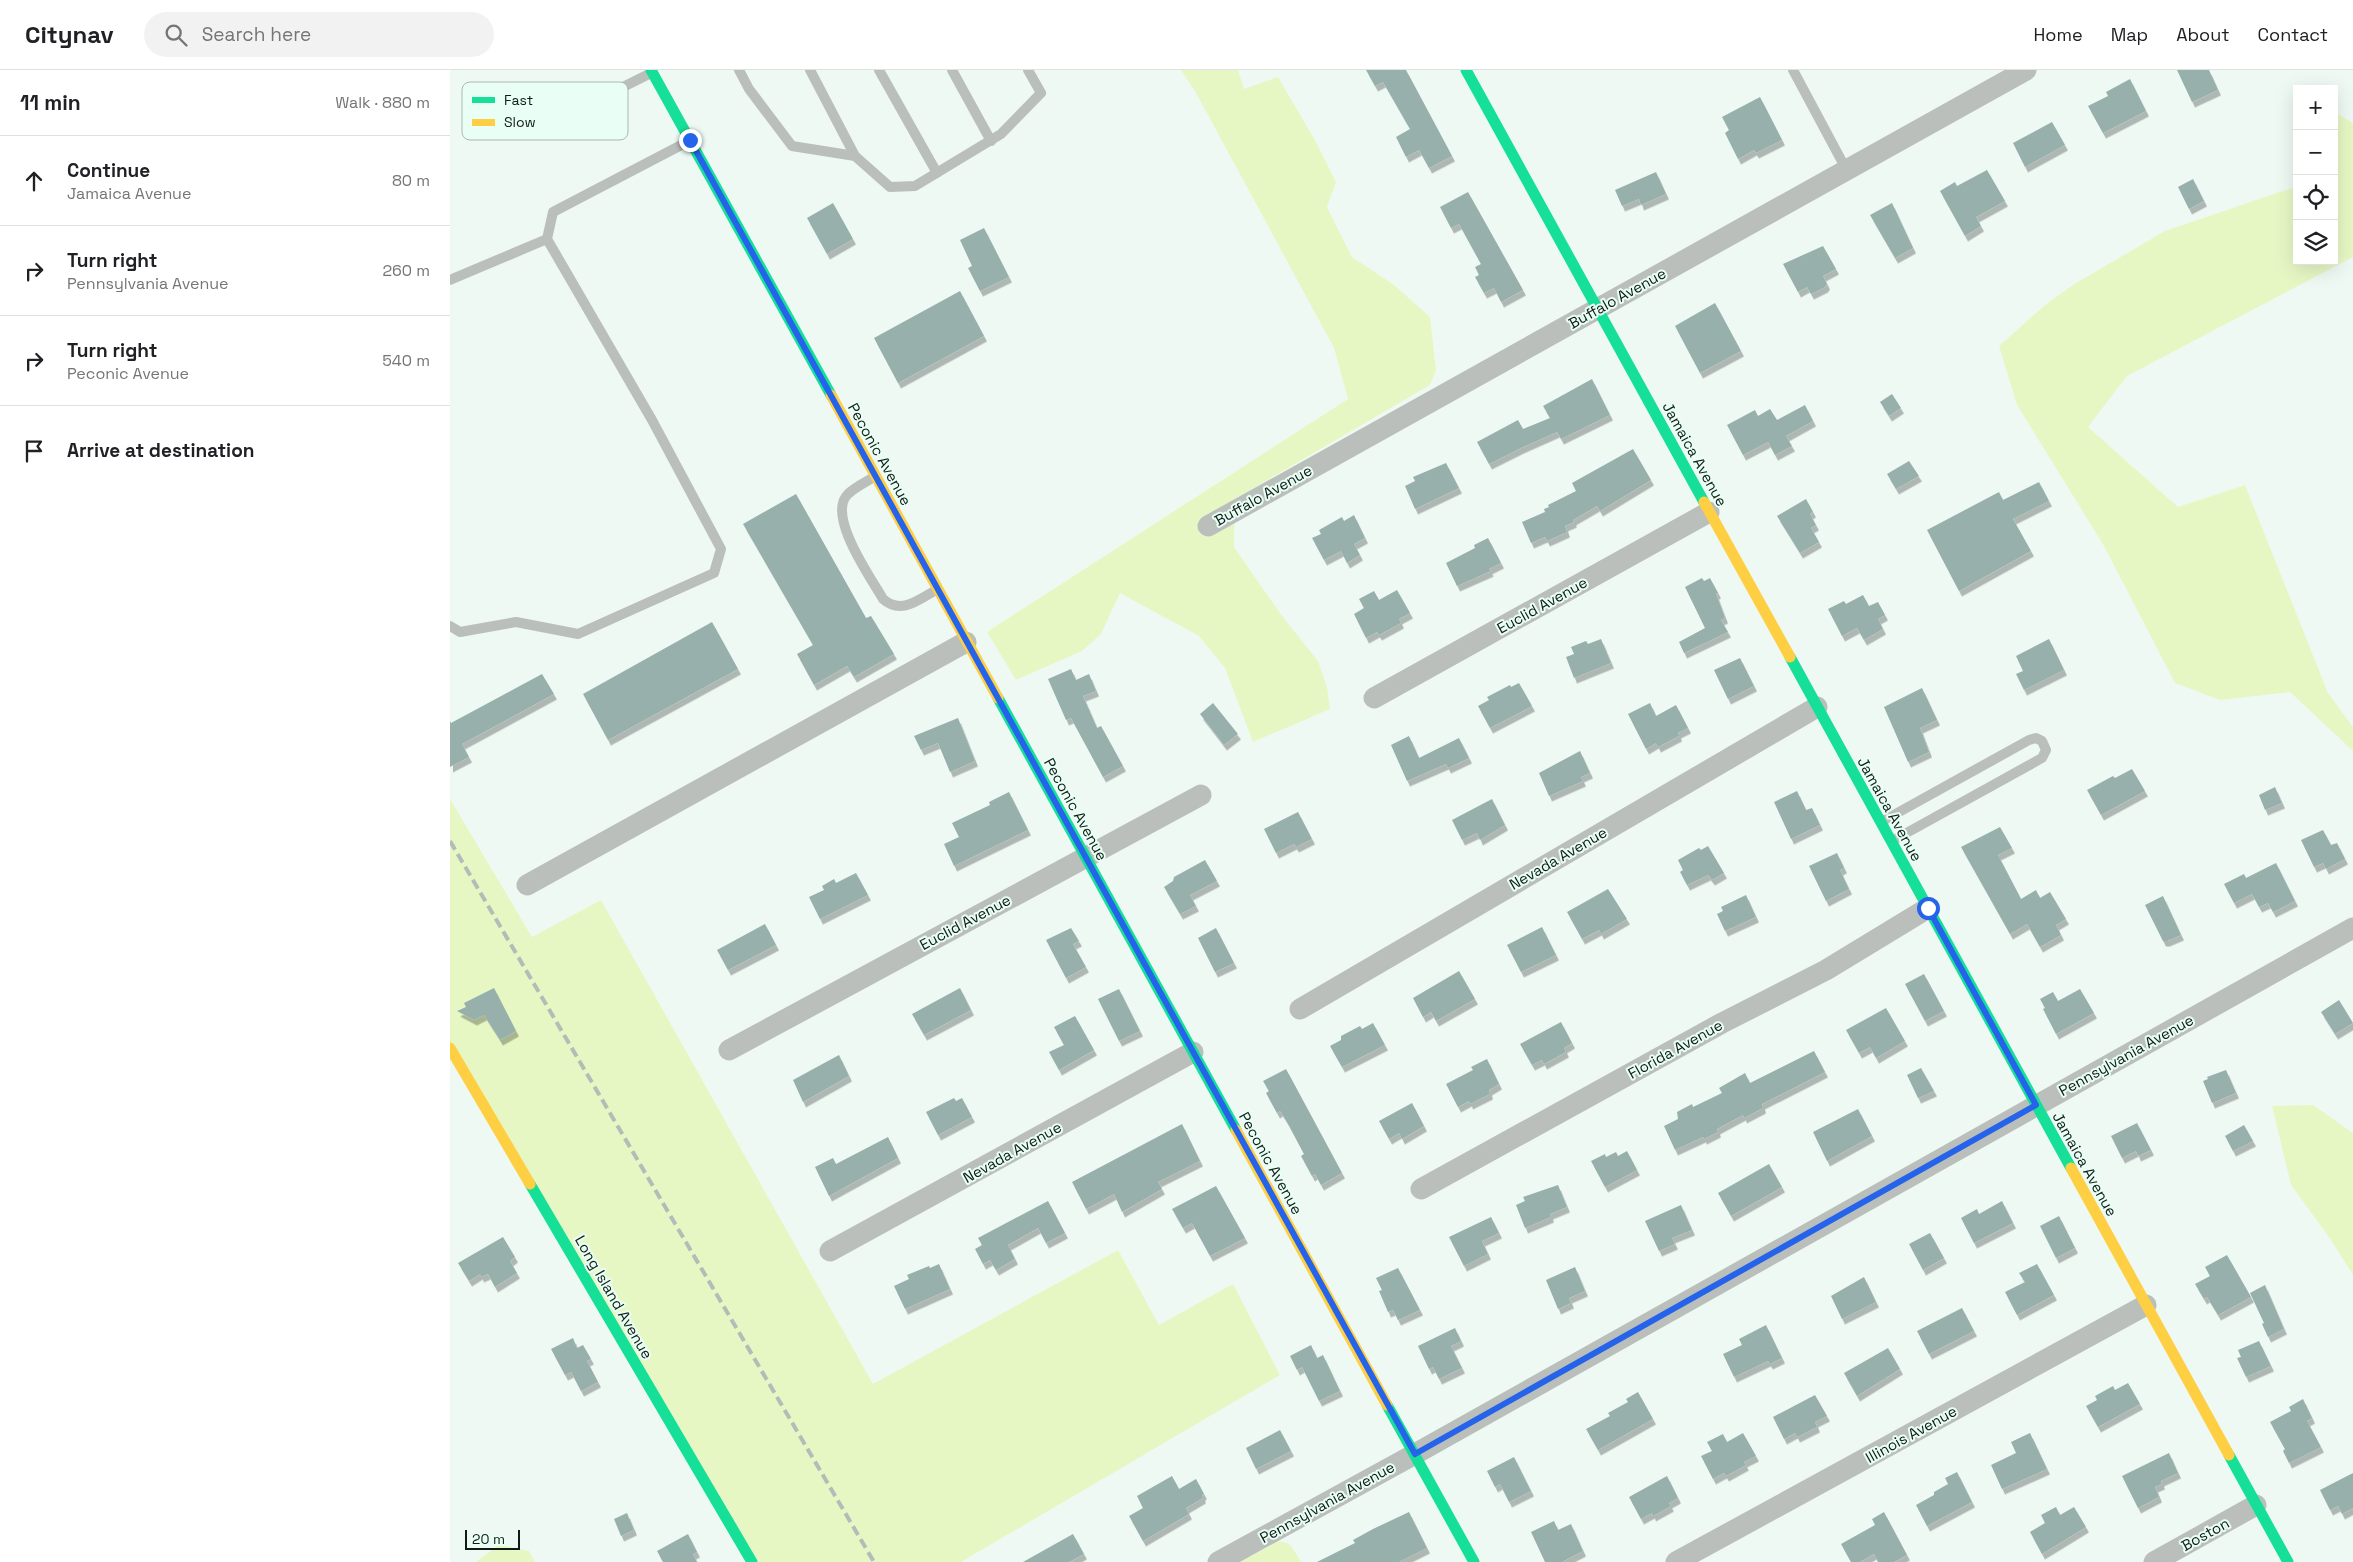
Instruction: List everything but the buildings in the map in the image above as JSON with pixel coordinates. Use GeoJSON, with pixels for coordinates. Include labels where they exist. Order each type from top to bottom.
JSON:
{"type":"FeatureCollection","features":[{"type":"Feature","properties":{"kind":"street","name":"Jamaica Avenue"},"geometry":{"type":"LineString","coordinates":[[1466,70],[2288,1562]]}},
{"type":"Feature","properties":{"kind":"street","name":"Buffalo Avenue"},"geometry":{"type":"LineString","coordinates":[[1208,526],[2026,70]]}},
{"type":"Feature","properties":{"kind":"street","name":"Peconic Avenue"},"geometry":{"type":"LineString","coordinates":[[651,71],[1474,1562]]}},
{"type":"Feature","properties":{"kind":"street","name":"Euclid Avenue"},"geometry":{"type":"LineString","coordinates":[[1374,698],[1710,512]]}},
{"type":"Feature","properties":{"kind":"street"},"geometry":{"type":"LineString","coordinates":[[528,885],[966,642]]}},
{"type":"Feature","properties":{"kind":"street","name":"Nevada Avenue"},"geometry":{"type":"LineString","coordinates":[[1300,1009],[1817,707]]}},
{"type":"Feature","properties":{"kind":"street","name":"Euclid Avenue"},"geometry":{"type":"LineString","coordinates":[[729,1050],[1201,795]]}},
{"type":"Feature","properties":{"kind":"street","name":"Florida Avenue"},"geometry":{"type":"LineString","coordinates":[[1421,1189],[1722,1023],[1826,970],[1928,908]]}},
{"type":"Feature","properties":{"kind":"street","name":"Pennsylvania Avenue"},"geometry":{"type":"LineString","coordinates":[[1218,1562],[1415,1454],[2353,928]]}},
{"type":"Feature","properties":{"kind":"street","name":"Long Island Avenue"},"geometry":{"type":"LineString","coordinates":[[450,1048],[752,1562]]}},
{"type":"Feature","properties":{"kind":"street","name":"Nevada Avenue"},"geometry":{"type":"LineString","coordinates":[[830,1251],[1193,1052]]}},
{"type":"Feature","properties":{"kind":"street","name":"Illinois Avenue"},"geometry":{"type":"LineString","coordinates":[[1676,1562],[2146,1305]]}},
{"type":"Feature","properties":{"kind":"street","name":"Boston"},"geometry":{"type":"LineString","coordinates":[[2154,1562],[2256,1505]]}},
{"type":"Feature","properties":{"kind":"lane"},"geometry":{"type":"LineString","coordinates":[[739,70],[749,89],[792,146],[855,156]]}},
{"type":"Feature","properties":{"kind":"lane"},"geometry":{"type":"LineString","coordinates":[[810,70],[855,156],[890,187],[915,186],[1001,134],[1041,93],[1028,70]]}},
{"type":"Feature","properties":{"kind":"lane"},"geometry":{"type":"LineString","coordinates":[[879,70],[937,173]]}},
{"type":"Feature","properties":{"kind":"lane"},"geometry":{"type":"LineString","coordinates":[[952,70],[990,141]]}},
{"type":"Feature","properties":{"kind":"lane"},"geometry":{"type":"LineString","coordinates":[[1793,70],[1846,169]]}},
{"type":"Feature","properties":{"kind":"lane"},"geometry":{"type":"LineString","coordinates":[[628,83],[651,71]]}},
{"type":"Feature","properties":{"kind":"lane"},"geometry":{"type":"LineString","coordinates":[[450,626],[460,632],[516,622],[578,634],[714,573],[721,549],[652,420],[547,239],[553,212],[690,140]]}},
{"type":"Feature","properties":{"kind":"lane"},"geometry":{"type":"LineString","coordinates":[[450,280],[547,239]]}},
{"type":"Feature","properties":{"kind":"lane"},"geometry":{"type":"LineString","coordinates":[[875,477],[847,494],[842,506],[843,526],[849,539],[883,599],[891,606],[901,608],[938,590]]}},
{"type":"Feature","properties":{"kind":"lane"},"geometry":{"type":"LineString","coordinates":[[1881,822],[2029,740],[2036,738],[2042,741],[2046,750],[2042,758],[1891,841]]}},
{"type":"Feature","properties":{"kind":"green space"},"geometry":{"type":"Polygon","coordinates":[[[1181,70],[1238,70],[1244,89],[1278,77],[1316,142],[1336,182],[1327,207],[1352,257],[1394,285],[1430,317],[1436,370],[1430,385],[1235,499],[1234,547],[1282,616],[1318,661],[1327,687],[1330,709],[1253,742],[1225,668],[1199,636],[1120,593],[1101,634],[1082,651],[1016,680],[987,632],[1348,399],[1334,348],[1195,91],[1181,70]]]}},
{"type":"Feature","properties":{"kind":"green space"},"geometry":{"type":"Polygon","coordinates":[[[2338,114],[2353,123],[2353,257],[2338,265],[2338,114]]]}},
{"type":"Feature","properties":{"kind":"green space"},"geometry":{"type":"Polygon","coordinates":[[[2293,188],[2293,265],[2338,265],[2127,376],[2088,427],[2178,507],[2245,485],[2328,693],[2353,727],[2353,751],[2290,692],[2220,700],[2175,683],[2104,546],[2017,405],[1999,346],[2045,305],[2076,283],[2165,231],[2293,188]]]}},
{"type":"Feature","properties":{"kind":"green space"},"geometry":{"type":"Polygon","coordinates":[[[450,799],[532,937],[601,900],[873,1384],[1118,1250],[1159,1325],[1233,1284],[1280,1375],[961,1562],[753,1562],[450,1048],[450,799]]]}},
{"type":"Feature","properties":{"kind":"green space"},"geometry":{"type":"Polygon","coordinates":[[[2313,1105],[2353,1133],[2353,1275],[2331,1240],[2291,1185],[2272,1106],[2313,1105]]]}},
{"type":"Feature","properties":{"kind":"green space"},"geometry":{"type":"Polygon","coordinates":[[[1279,1541],[1290,1544],[1301,1562],[1240,1562],[1279,1541]]]}},
{"type":"Feature","properties":{"kind":"green space"},"geometry":{"type":"Polygon","coordinates":[[[499,1545],[529,1551],[535,1562],[476,1562],[499,1545]]]}},
{"type":"Feature","properties":{"kind":"railway"},"geometry":{"type":"LineString","coordinates":[[450,841],[874,1562]]}},
{"type":"Feature","properties":{"kind":"traffic: fast"},"geometry":{"type":"LineString","coordinates":[[651,70],[831,395]]}},
{"type":"Feature","properties":{"kind":"traffic: fast"},"geometry":{"type":"LineString","coordinates":[[1466,70],[1704,502]]}},
{"type":"Feature","properties":{"kind":"traffic: fast"},"geometry":{"type":"LineString","coordinates":[[1790,657],[2071,1168]]}},
{"type":"Feature","properties":{"kind":"traffic: fast"},"geometry":{"type":"LineString","coordinates":[[998,698],[1236,1130]]}},
{"type":"Feature","properties":{"kind":"traffic: fast"},"geometry":{"type":"LineString","coordinates":[[530,1184],[752,1562]]}},
{"type":"Feature","properties":{"kind":"traffic: fast"},"geometry":{"type":"LineString","coordinates":[[1387,1405],[1474,1562]]}},
{"type":"Feature","properties":{"kind":"traffic: fast"},"geometry":{"type":"LineString","coordinates":[[2229,1455],[2288,1562]]}},
{"type":"Feature","properties":{"kind":"traffic: slow"},"geometry":{"type":"LineString","coordinates":[[831,395],[998,698]]}},
{"type":"Feature","properties":{"kind":"traffic: slow"},"geometry":{"type":"LineString","coordinates":[[1704,502],[1790,657]]}},
{"type":"Feature","properties":{"kind":"traffic: slow"},"geometry":{"type":"LineString","coordinates":[[450,1048],[530,1184]]}},
{"type":"Feature","properties":{"kind":"traffic: slow"},"geometry":{"type":"LineString","coordinates":[[1236,1130],[1387,1405]]}},
{"type":"Feature","properties":{"kind":"traffic: slow"},"geometry":{"type":"LineString","coordinates":[[2071,1168],[2229,1455]]}},
{"type":"Feature","properties":{"kind":"route"},"geometry":{"type":"LineString","coordinates":[[690,140],[1415,1454],[2036,1105],[1928,908]]}}]}
